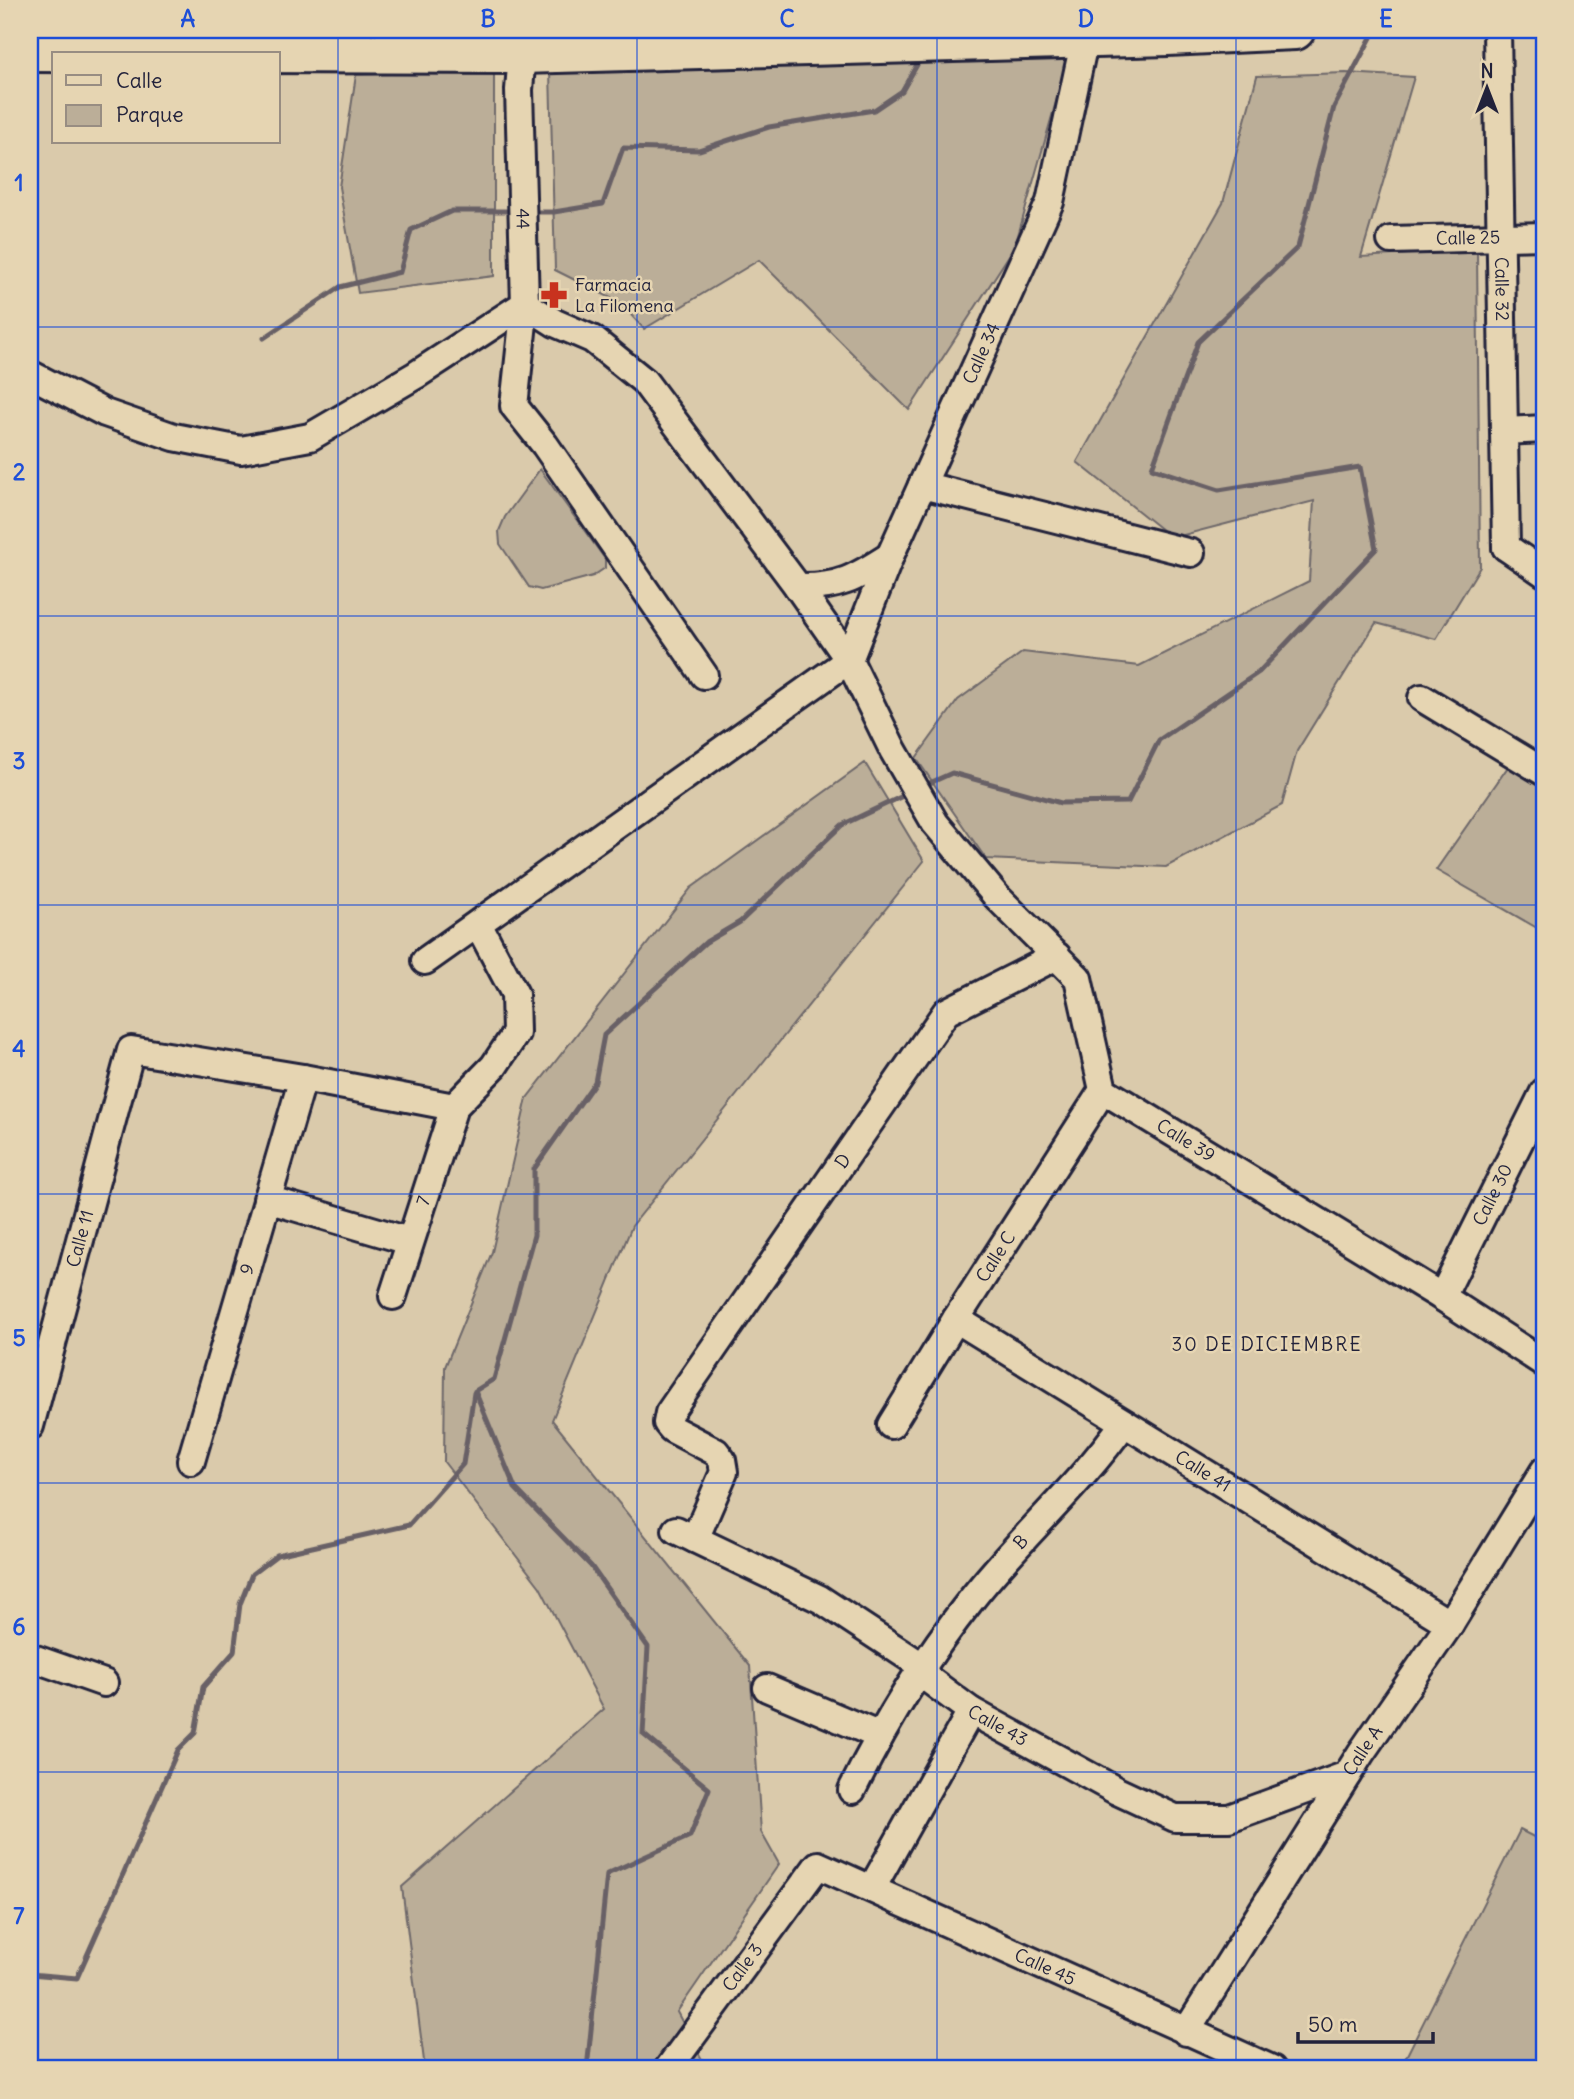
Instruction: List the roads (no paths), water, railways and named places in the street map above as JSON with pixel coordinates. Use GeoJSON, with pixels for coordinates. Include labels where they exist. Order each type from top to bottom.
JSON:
{"type":"FeatureCollection","features":[{"type":"Feature","properties":{"kind":"highway"},"geometry":{"type":"LineString","coordinates":[[156,52],[832,37],[930,41],[1295,30]]}},
{"type":"Feature","properties":{"kind":"highway"},"geometry":{"type":"LineString","coordinates":[[30,52],[52,53]]}},
{"type":"Feature","properties":{"kind":"street"},"geometry":{"type":"LineString","coordinates":[[82,52],[83,30]]}},
{"type":"Feature","properties":{"kind":"street","name":"Calle 32"},"geometry":{"type":"LineString","coordinates":[[1497,30],[1506,547]]}},
{"type":"Feature","properties":{"kind":"street","name":"Calle 34"},"geometry":{"type":"LineString","coordinates":[[849,660],[890,556],[1051,202],[1084,38]]}},
{"type":"Feature","properties":{"kind":"street","name":"44"},"geometry":{"type":"LineString","coordinates":[[523,42],[519,90],[526,304],[514,406],[561,467],[704,675]]}},
{"type":"Feature","properties":{"kind":"street","name":"Calle 25"},"geometry":{"type":"LineString","coordinates":[[1391,240],[1544,236]]}},
{"type":"Feature","properties":{"kind":"street"},"geometry":{"type":"LineString","coordinates":[[30,374],[105,414],[174,437],[242,450],[310,437],[416,375],[526,304],[555,323],[592,339],[644,381],[798,587],[849,660],[893,750],[935,823],[997,897],[1077,978],[1102,1090]]}},
{"type":"Feature","properties":{"kind":"street"},"geometry":{"type":"LineString","coordinates":[[1505,431],[1544,429]]}},
{"type":"Feature","properties":{"kind":"street"},"geometry":{"type":"LineString","coordinates":[[922,485],[1191,553]]}},
{"type":"Feature","properties":{"kind":"street"},"geometry":{"type":"LineString","coordinates":[[1506,547],[1544,546]]}},
{"type":"Feature","properties":{"kind":"street"},"geometry":{"type":"LineString","coordinates":[[1506,547],[1544,573]]}},
{"type":"Feature","properties":{"kind":"street"},"geometry":{"type":"LineString","coordinates":[[798,587],[826,587],[859,576],[890,556]]}},
{"type":"Feature","properties":{"kind":"street"},"geometry":{"type":"LineString","coordinates":[[425,961],[849,660]]}},
{"type":"Feature","properties":{"kind":"street"},"geometry":{"type":"LineString","coordinates":[[1422,698],[1544,772]]}},
{"type":"Feature","properties":{"kind":"street"},"geometry":{"type":"LineString","coordinates":[[303,1078],[454,1107],[494,1066],[516,1033],[515,994],[478,924]]}},
{"type":"Feature","properties":{"kind":"street","name":"D"},"geometry":{"type":"LineString","coordinates":[[685,1535],[724,1472],[722,1460],[716,1452],[672,1429],[667,1423],[669,1413],[946,1012],[1057,956]]}},
{"type":"Feature","properties":{"kind":"street","name":"Calle 11"},"geometry":{"type":"LineString","coordinates":[[30,1426],[131,1051],[303,1078]]}},
{"type":"Feature","properties":{"kind":"street","name":"9"},"geometry":{"type":"LineString","coordinates":[[191,1461],[303,1078]]}},
{"type":"Feature","properties":{"kind":"street","name":"Calle 39"},"geometry":{"type":"LineString","coordinates":[[1102,1090],[1442,1297],[1544,1363]]}},
{"type":"Feature","properties":{"kind":"street","name":"Calle C"},"geometry":{"type":"LineString","coordinates":[[891,1425],[1102,1090]]}},
{"type":"Feature","properties":{"kind":"street","name":"Calle 30"},"geometry":{"type":"LineString","coordinates":[[1442,1297],[1544,1092]]}},
{"type":"Feature","properties":{"kind":"street","name":"7"},"geometry":{"type":"LineString","coordinates":[[393,1296],[454,1107]]}},
{"type":"Feature","properties":{"kind":"street"},"geometry":{"type":"LineString","coordinates":[[267,1199],[409,1241]]}},
{"type":"Feature","properties":{"kind":"street","name":"Calle 41"},"geometry":{"type":"LineString","coordinates":[[956,1319],[1450,1624]]}},
{"type":"Feature","properties":{"kind":"street","name":"B"},"geometry":{"type":"LineString","coordinates":[[852,1790],[880,1736],[922,1666],[971,1599],[1099,1459],[1124,1423]]}},
{"type":"Feature","properties":{"kind":"street","name":"Calle A"},"geometry":{"type":"LineString","coordinates":[[1186,2032],[1347,1775],[1450,1624],[1544,1471]]}},
{"type":"Feature","properties":{"kind":"street","name":"Calle 43"},"geometry":{"type":"LineString","coordinates":[[685,1535],[820,1599],[922,1666],[928,1679],[971,1711],[1118,1791],[1175,1818],[1229,1818],[1347,1775]]}},
{"type":"Feature","properties":{"kind":"street"},"geometry":{"type":"LineString","coordinates":[[30,1657],[104,1683]]}},
{"type":"Feature","properties":{"kind":"street"},"geometry":{"type":"LineString","coordinates":[[767,1688],[880,1736]]}},
{"type":"Feature","properties":{"kind":"street"},"geometry":{"type":"LineString","coordinates":[[872,1888],[971,1711]]}},
{"type":"Feature","properties":{"kind":"street","name":"Calle 45"},"geometry":{"type":"LineString","coordinates":[[818,1865],[1272,2069]]}},
{"type":"Feature","properties":{"kind":"street","name":"Calle 3"},"geometry":{"type":"LineString","coordinates":[[668,2069],[818,1865]]}},
{"type":"Feature","properties":{"kind":"waterway"},"geometry":{"type":"LineString","coordinates":[[921,787],[952,773],[1061,803],[1128,802],[1159,740],[1259,672],[1376,549],[1360,467],[1219,490],[1152,468],[1198,342],[1298,247],[1334,107],[1375,30]]}},
{"type":"Feature","properties":{"kind":"waterway"},"geometry":{"type":"LineString","coordinates":[[538,212],[603,204],[623,148],[699,150],[769,127],[874,110],[902,91],[922,56]]}},
{"type":"Feature","properties":{"kind":"waterway"},"geometry":{"type":"LineString","coordinates":[[264,338],[340,287],[400,272],[411,230],[452,211],[506,211]]}},
{"type":"Feature","properties":{"kind":"waterway"},"geometry":{"type":"LineString","coordinates":[[587,2069],[607,1874],[690,1836],[709,1789],[643,1734],[648,1647],[591,1566],[515,1488],[475,1391],[494,1379],[534,1235],[534,1169],[595,1082],[604,1035],[706,942],[740,922],[842,825],[909,793]]}},
{"type":"Feature","properties":{"kind":"waterway"},"geometry":{"type":"LineString","coordinates":[[30,1974],[77,1978],[178,1750],[195,1733],[203,1687],[234,1652],[240,1604],[252,1574],[277,1555],[409,1525],[463,1464],[474,1393]]}},
{"type":"Feature","properties":{"kind":"place","name":"Farmacia La Filomena"},"geometry":{"type":"Point","coordinates":[554,295]}},
{"type":"Feature","properties":{"kind":"district","name":"30 DE DICIEMBRE"},"geometry":{"type":"Point","coordinates":[1267,1344]}}]}
